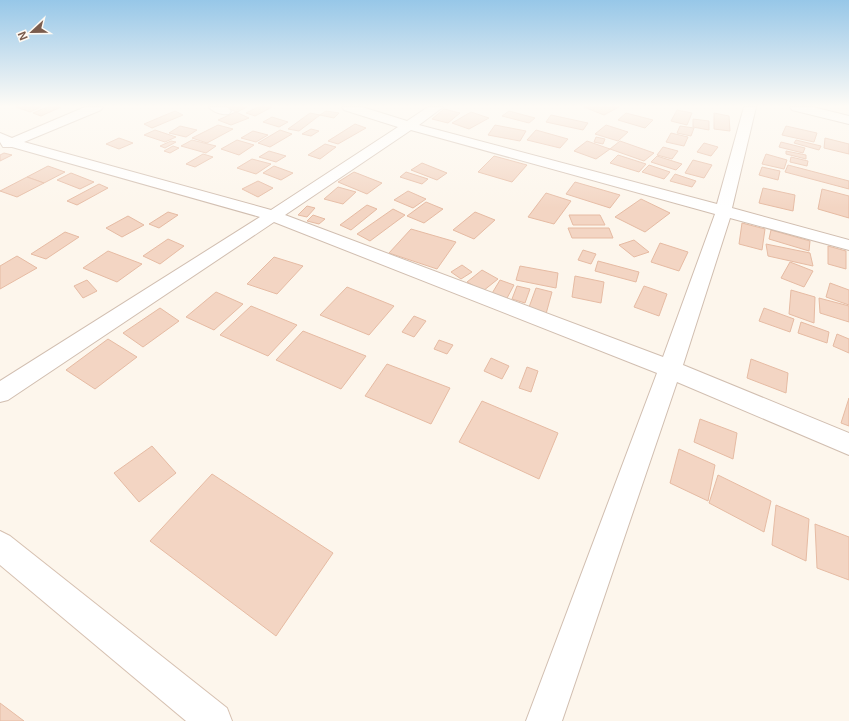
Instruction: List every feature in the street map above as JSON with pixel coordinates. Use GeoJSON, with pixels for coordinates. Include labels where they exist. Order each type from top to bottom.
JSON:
{"type":"FeatureCollection","features":[{"type":"Feature","properties":{"kind":"street"},"geometry":{"type":"LineString","coordinates":[[0,393],[387,141]]}},
{"type":"Feature","properties":{"kind":"street"},"geometry":{"type":"LineString","coordinates":[[464,141],[849,245]]}},
{"type":"Feature","properties":{"kind":"street"},"geometry":{"type":"LineString","coordinates":[[544,721],[670,369],[724,210],[742,141]]}},
{"type":"Feature","properties":{"kind":"street"},"geometry":{"type":"LineString","coordinates":[[4,143],[273,216],[670,369],[849,444]]}},
{"type":"Feature","properties":{"kind":"street"},"geometry":{"type":"LineString","coordinates":[[0,546],[214,721]]}},
{"type":"Feature","properties":{"kind":"building"},"geometry":{"type":"Polygon","coordinates":[[[113,141],[126,141],[133,143],[119,149],[106,144],[113,141]]]}},
{"type":"Feature","properties":{"kind":"building"},"geometry":{"type":"Polygon","coordinates":[[[171,141],[176,142],[165,148],[160,146],[171,141]]]}},
{"type":"Feature","properties":{"kind":"building"},"geometry":{"type":"Polygon","coordinates":[[[191,141],[195,141],[216,146],[206,153],[181,146],[191,141]]]}},
{"type":"Feature","properties":{"kind":"building"},"geometry":{"type":"Polygon","coordinates":[[[200,141],[211,141],[207,143],[200,141]]]}},
{"type":"Feature","properties":{"kind":"building"},"geometry":{"type":"Polygon","coordinates":[[[236,141],[254,145],[239,155],[221,149],[236,141]]]}},
{"type":"Feature","properties":{"kind":"building"},"geometry":{"type":"Polygon","coordinates":[[[262,141],[281,141],[270,147],[258,143],[262,141]]]}},
{"type":"Feature","properties":{"kind":"building"},"geometry":{"type":"Polygon","coordinates":[[[329,141],[344,141],[338,144],[329,141]]]}},
{"type":"Feature","properties":{"kind":"building"},"geometry":{"type":"Polygon","coordinates":[[[530,141],[567,141],[560,148],[530,141]]]}},
{"type":"Feature","properties":{"kind":"building"},"geometry":{"type":"Polygon","coordinates":[[[587,141],[610,149],[596,159],[574,151],[587,141]]]}},
{"type":"Feature","properties":{"kind":"building"},"geometry":{"type":"Polygon","coordinates":[[[595,141],[604,141],[603,144],[594,142],[595,141]]]}},
{"type":"Feature","properties":{"kind":"building"},"geometry":{"type":"Polygon","coordinates":[[[620,141],[654,153],[644,161],[610,149],[620,141]]]}},
{"type":"Feature","properties":{"kind":"building"},"geometry":{"type":"Polygon","coordinates":[[[667,141],[686,141],[684,146],[666,142],[667,141]]]}},
{"type":"Feature","properties":{"kind":"building"},"geometry":{"type":"Polygon","coordinates":[[[796,141],[799,141],[821,146],[819,150],[794,143],[796,141]]]}},
{"type":"Feature","properties":{"kind":"building"},"geometry":{"type":"Polygon","coordinates":[[[825,141],[836,141],[849,144],[849,154],[824,148],[825,141]]]}},
{"type":"Feature","properties":{"kind":"building"},"geometry":{"type":"Polygon","coordinates":[[[781,142],[805,148],[803,153],[779,147],[781,142]]]}},
{"type":"Feature","properties":{"kind":"building"},"geometry":{"type":"Polygon","coordinates":[[[704,143],[718,147],[711,156],[697,152],[704,143]]]}},
{"type":"Feature","properties":{"kind":"building"},"geometry":{"type":"Polygon","coordinates":[[[325,144],[336,147],[320,159],[308,155],[325,144]]]}},
{"type":"Feature","properties":{"kind":"building"},"geometry":{"type":"Polygon","coordinates":[[[173,146],[179,148],[170,153],[164,151],[173,146]]]}},
{"type":"Feature","properties":{"kind":"building"},"geometry":{"type":"Polygon","coordinates":[[[663,147],[678,151],[672,159],[657,155],[663,147]]]}},
{"type":"Feature","properties":{"kind":"building"},"geometry":{"type":"Polygon","coordinates":[[[269,151],[286,156],[276,162],[259,157],[269,151]]]}},
{"type":"Feature","properties":{"kind":"building"},"geometry":{"type":"Polygon","coordinates":[[[786,151],[806,155],[806,159],[786,154],[786,151]]]}},
{"type":"Feature","properties":{"kind":"building"},"geometry":{"type":"Polygon","coordinates":[[[4,153],[12,155],[0,161],[0,155],[4,153]]]}},
{"type":"Feature","properties":{"kind":"building"},"geometry":{"type":"Polygon","coordinates":[[[203,154],[213,157],[195,167],[186,164],[203,154]]]}},
{"type":"Feature","properties":{"kind":"building"},"geometry":{"type":"Polygon","coordinates":[[[766,154],[787,160],[784,169],[762,164],[766,154]]]}},
{"type":"Feature","properties":{"kind":"building"},"geometry":{"type":"Polygon","coordinates":[[[618,155],[646,164],[639,172],[610,163],[618,155]]]}},
{"type":"Feature","properties":{"kind":"building"},"geometry":{"type":"Polygon","coordinates":[[[494,156],[527,165],[512,182],[478,172],[494,156]]]}},
{"type":"Feature","properties":{"kind":"building"},"geometry":{"type":"Polygon","coordinates":[[[657,156],[682,164],[676,170],[651,162],[657,156]]]}},
{"type":"Feature","properties":{"kind":"building"},"geometry":{"type":"Polygon","coordinates":[[[791,157],[808,161],[807,166],[790,162],[791,157]]]}},
{"type":"Feature","properties":{"kind":"building"},"geometry":{"type":"Polygon","coordinates":[[[252,159],[271,164],[256,174],[237,168],[252,159]]]}},
{"type":"Feature","properties":{"kind":"building"},"geometry":{"type":"Polygon","coordinates":[[[693,160],[712,165],[704,178],[685,173],[693,160]]]}},
{"type":"Feature","properties":{"kind":"building"},"geometry":{"type":"Polygon","coordinates":[[[422,163],[447,173],[437,180],[411,170],[422,163]]]}},
{"type":"Feature","properties":{"kind":"building"},"geometry":{"type":"Polygon","coordinates":[[[649,165],[670,172],[664,179],[642,172],[649,165]]]}},
{"type":"Feature","properties":{"kind":"building"},"geometry":{"type":"Polygon","coordinates":[[[788,165],[849,181],[849,189],[785,172],[788,165]]]}},
{"type":"Feature","properties":{"kind":"building"},"geometry":{"type":"Polygon","coordinates":[[[48,166],[65,172],[44,183],[27,177],[48,166]]]}},
{"type":"Feature","properties":{"kind":"building"},"geometry":{"type":"Polygon","coordinates":[[[274,166],[293,173],[281,180],[263,173],[274,166]]]}},
{"type":"Feature","properties":{"kind":"building"},"geometry":{"type":"Polygon","coordinates":[[[762,167],[780,171],[778,180],[759,175],[762,167]]]}},
{"type":"Feature","properties":{"kind":"building"},"geometry":{"type":"Polygon","coordinates":[[[354,172],[382,183],[367,194],[338,182],[354,172]]]}},
{"type":"Feature","properties":{"kind":"building"},"geometry":{"type":"Polygon","coordinates":[[[406,172],[428,179],[422,184],[400,177],[406,172]]]}},
{"type":"Feature","properties":{"kind":"building"},"geometry":{"type":"Polygon","coordinates":[[[71,173],[94,182],[80,189],[57,180],[71,173]]]}},
{"type":"Feature","properties":{"kind":"building"},"geometry":{"type":"Polygon","coordinates":[[[675,174],[696,181],[692,187],[670,181],[675,174]]]}},
{"type":"Feature","properties":{"kind":"building"},"geometry":{"type":"Polygon","coordinates":[[[27,177],[44,183],[17,197],[0,191],[27,177]]]}},
{"type":"Feature","properties":{"kind":"building"},"geometry":{"type":"Polygon","coordinates":[[[258,181],[273,188],[258,197],[242,189],[258,181]]]}},
{"type":"Feature","properties":{"kind":"building"},"geometry":{"type":"Polygon","coordinates":[[[575,182],[620,195],[610,208],[566,194],[575,182]]]}},
{"type":"Feature","properties":{"kind":"building"},"geometry":{"type":"Polygon","coordinates":[[[99,184],[108,188],[77,205],[67,201],[99,184]]]}},
{"type":"Feature","properties":{"kind":"building"},"geometry":{"type":"Polygon","coordinates":[[[338,187],[356,192],[343,204],[324,199],[338,187]]]}},
{"type":"Feature","properties":{"kind":"building"},"geometry":{"type":"Polygon","coordinates":[[[763,188],[795,195],[793,211],[759,203],[763,188]]]}},
{"type":"Feature","properties":{"kind":"building"},"geometry":{"type":"Polygon","coordinates":[[[822,189],[849,196],[849,218],[818,209],[822,189]]]}},
{"type":"Feature","properties":{"kind":"building"},"geometry":{"type":"Polygon","coordinates":[[[408,191],[426,199],[413,208],[394,200],[408,191]]]}},
{"type":"Feature","properties":{"kind":"building"},"geometry":{"type":"Polygon","coordinates":[[[546,193],[571,201],[554,224],[528,217],[546,193]]]}},
{"type":"Feature","properties":{"kind":"building"},"geometry":{"type":"Polygon","coordinates":[[[641,199],[670,213],[645,232],[615,217],[641,199]]]}},
{"type":"Feature","properties":{"kind":"building"},"geometry":{"type":"Polygon","coordinates":[[[426,202],[443,209],[424,223],[407,216],[426,202]]]}},
{"type":"Feature","properties":{"kind":"building"},"geometry":{"type":"Polygon","coordinates":[[[367,205],[377,209],[351,230],[340,225],[367,205]]]}},
{"type":"Feature","properties":{"kind":"building"},"geometry":{"type":"Polygon","coordinates":[[[307,206],[315,208],[307,217],[298,215],[307,206]]]}},
{"type":"Feature","properties":{"kind":"building"},"geometry":{"type":"Polygon","coordinates":[[[393,209],[405,215],[370,241],[357,234],[393,209]]]}},
{"type":"Feature","properties":{"kind":"building"},"geometry":{"type":"Polygon","coordinates":[[[168,212],[178,215],[159,228],[149,224],[168,212]]]}},
{"type":"Feature","properties":{"kind":"building"},"geometry":{"type":"Polygon","coordinates":[[[475,212],[495,220],[474,239],[453,230],[475,212]]]}},
{"type":"Feature","properties":{"kind":"building"},"geometry":{"type":"Polygon","coordinates":[[[313,215],[325,219],[319,224],[307,221],[313,215]]]}},
{"type":"Feature","properties":{"kind":"building"},"geometry":{"type":"Polygon","coordinates":[[[569,215],[600,215],[605,225],[573,225],[569,215]]]}},
{"type":"Feature","properties":{"kind":"building"},"geometry":{"type":"Polygon","coordinates":[[[128,216],[144,225],[122,237],[106,228],[128,216]]]}},
{"type":"Feature","properties":{"kind":"building"},"geometry":{"type":"Polygon","coordinates":[[[742,223],[765,229],[762,250],[739,244],[742,223]]]}},
{"type":"Feature","properties":{"kind":"building"},"geometry":{"type":"Polygon","coordinates":[[[568,228],[609,228],[613,238],[572,238],[568,228]]]}},
{"type":"Feature","properties":{"kind":"building"},"geometry":{"type":"Polygon","coordinates":[[[411,229],[456,242],[437,269],[389,253],[411,229]]]}},
{"type":"Feature","properties":{"kind":"building"},"geometry":{"type":"Polygon","coordinates":[[[771,230],[810,241],[809,251],[769,239],[771,230]]]}},
{"type":"Feature","properties":{"kind":"building"},"geometry":{"type":"Polygon","coordinates":[[[65,232],[79,237],[46,259],[31,254],[65,232]]]}},
{"type":"Feature","properties":{"kind":"building"},"geometry":{"type":"Polygon","coordinates":[[[168,239],[184,246],[160,264],[143,256],[168,239]]]}},
{"type":"Feature","properties":{"kind":"building"},"geometry":{"type":"Polygon","coordinates":[[[634,240],[649,252],[634,257],[619,245],[634,240]]]}},
{"type":"Feature","properties":{"kind":"building"},"geometry":{"type":"Polygon","coordinates":[[[660,243],[688,252],[679,271],[651,262],[660,243]]]}},
{"type":"Feature","properties":{"kind":"building"},"geometry":{"type":"Polygon","coordinates":[[[766,244],[810,253],[813,266],[768,256],[766,244]]]}},
{"type":"Feature","properties":{"kind":"building"},"geometry":{"type":"Polygon","coordinates":[[[828,246],[846,251],[846,269],[828,264],[828,246]]]}},
{"type":"Feature","properties":{"kind":"building"},"geometry":{"type":"Polygon","coordinates":[[[583,250],[596,254],[591,264],[578,260],[583,250]]]}},
{"type":"Feature","properties":{"kind":"building"},"geometry":{"type":"Polygon","coordinates":[[[108,251],[142,264],[117,282],[83,268],[108,251]]]}},
{"type":"Feature","properties":{"kind":"building"},"geometry":{"type":"Polygon","coordinates":[[[17,256],[37,268],[0,289],[0,266],[17,256]]]}},
{"type":"Feature","properties":{"kind":"building"},"geometry":{"type":"Polygon","coordinates":[[[274,257],[303,266],[277,294],[247,284],[274,257]]]}},
{"type":"Feature","properties":{"kind":"building"},"geometry":{"type":"Polygon","coordinates":[[[598,261],[639,272],[636,282],[595,271],[598,261]]]}},
{"type":"Feature","properties":{"kind":"building"},"geometry":{"type":"Polygon","coordinates":[[[790,262],[813,271],[804,287],[781,278],[790,262]]]}},
{"type":"Feature","properties":{"kind":"building"},"geometry":{"type":"Polygon","coordinates":[[[462,265],[472,272],[461,279],[451,272],[462,265]]]}},
{"type":"Feature","properties":{"kind":"building"},"geometry":{"type":"Polygon","coordinates":[[[520,266],[558,273],[556,288],[516,280],[520,266]]]}},
{"type":"Feature","properties":{"kind":"building"},"geometry":{"type":"Polygon","coordinates":[[[482,270],[498,279],[483,291],[467,282],[482,270]]]}},
{"type":"Feature","properties":{"kind":"building"},"geometry":{"type":"Polygon","coordinates":[[[575,276],[604,282],[601,303],[572,297],[575,276]]]}},
{"type":"Feature","properties":{"kind":"building"},"geometry":{"type":"Polygon","coordinates":[[[87,280],[97,291],[83,298],[74,286],[87,280]]]}},
{"type":"Feature","properties":{"kind":"building"},"geometry":{"type":"Polygon","coordinates":[[[500,280],[514,285],[506,300],[491,295],[500,280]]]}},
{"type":"Feature","properties":{"kind":"building"},"geometry":{"type":"Polygon","coordinates":[[[830,283],[849,290],[849,305],[826,297],[830,283]]]}},
{"type":"Feature","properties":{"kind":"building"},"geometry":{"type":"Polygon","coordinates":[[[517,286],[530,289],[525,303],[512,299],[517,286]]]}},
{"type":"Feature","properties":{"kind":"building"},"geometry":{"type":"Polygon","coordinates":[[[644,286],[667,294],[659,316],[634,307],[644,286]]]}},
{"type":"Feature","properties":{"kind":"building"},"geometry":{"type":"Polygon","coordinates":[[[347,287],[394,306],[369,335],[320,315],[347,287]]]}},
{"type":"Feature","properties":{"kind":"building"},"geometry":{"type":"Polygon","coordinates":[[[536,288],[552,292],[546,314],[528,310],[536,288]]]}},
{"type":"Feature","properties":{"kind":"building"},"geometry":{"type":"Polygon","coordinates":[[[791,290],[815,297],[814,323],[789,314],[791,290]]]}},
{"type":"Feature","properties":{"kind":"building"},"geometry":{"type":"Polygon","coordinates":[[[216,292],[243,304],[214,330],[186,317],[216,292]]]}},
{"type":"Feature","properties":{"kind":"building"},"geometry":{"type":"Polygon","coordinates":[[[819,298],[849,306],[849,322],[820,313],[819,298]]]}},
{"type":"Feature","properties":{"kind":"building"},"geometry":{"type":"Polygon","coordinates":[[[251,306],[297,325],[268,356],[220,335],[251,306]]]}},
{"type":"Feature","properties":{"kind":"building"},"geometry":{"type":"Polygon","coordinates":[[[160,308],[179,321],[143,347],[123,333],[160,308]]]}},
{"type":"Feature","properties":{"kind":"building"},"geometry":{"type":"Polygon","coordinates":[[[764,308],[794,319],[790,332],[759,321],[764,308]]]}},
{"type":"Feature","properties":{"kind":"building"},"geometry":{"type":"Polygon","coordinates":[[[414,316],[426,321],[414,337],[402,332],[414,316]]]}},
{"type":"Feature","properties":{"kind":"building"},"geometry":{"type":"Polygon","coordinates":[[[801,322],[829,332],[827,343],[798,333],[801,322]]]}},
{"type":"Feature","properties":{"kind":"building"},"geometry":{"type":"Polygon","coordinates":[[[303,331],[366,356],[341,389],[276,360],[303,331]]]}},
{"type":"Feature","properties":{"kind":"building"},"geometry":{"type":"Polygon","coordinates":[[[837,334],[849,339],[849,353],[833,346],[837,334]]]}},
{"type":"Feature","properties":{"kind":"building"},"geometry":{"type":"Polygon","coordinates":[[[108,339],[137,357],[95,389],[66,370],[108,339]]]}},
{"type":"Feature","properties":{"kind":"building"},"geometry":{"type":"Polygon","coordinates":[[[439,340],[453,345],[447,354],[434,349],[439,340]]]}},
{"type":"Feature","properties":{"kind":"building"},"geometry":{"type":"Polygon","coordinates":[[[491,358],[509,366],[502,379],[484,371],[491,358]]]}},
{"type":"Feature","properties":{"kind":"building"},"geometry":{"type":"Polygon","coordinates":[[[751,359],[788,373],[786,393],[747,378],[751,359]]]}},
{"type":"Feature","properties":{"kind":"building"},"geometry":{"type":"Polygon","coordinates":[[[387,364],[450,388],[431,424],[365,396],[387,364]]]}},
{"type":"Feature","properties":{"kind":"building"},"geometry":{"type":"Polygon","coordinates":[[[527,367],[538,371],[531,392],[519,388],[527,367]]]}},
{"type":"Feature","properties":{"kind":"building"},"geometry":{"type":"Polygon","coordinates":[[[849,398],[849,426],[841,423],[849,398]]]}},
{"type":"Feature","properties":{"kind":"building"},"geometry":{"type":"Polygon","coordinates":[[[482,401],[558,433],[539,479],[459,442],[482,401]]]}},
{"type":"Feature","properties":{"kind":"building"},"geometry":{"type":"Polygon","coordinates":[[[700,419],[737,433],[733,459],[694,442],[700,419]]]}},
{"type":"Feature","properties":{"kind":"building"},"geometry":{"type":"Polygon","coordinates":[[[152,446],[176,473],[139,502],[114,473],[152,446]]]}},
{"type":"Feature","properties":{"kind":"building"},"geometry":{"type":"Polygon","coordinates":[[[679,449],[715,465],[708,501],[670,483],[679,449]]]}},
{"type":"Feature","properties":{"kind":"building"},"geometry":{"type":"Polygon","coordinates":[[[212,474],[333,553],[276,636],[150,541],[212,474]]]}},
{"type":"Feature","properties":{"kind":"building"},"geometry":{"type":"Polygon","coordinates":[[[718,475],[771,501],[764,532],[709,503],[718,475]]]}},
{"type":"Feature","properties":{"kind":"building"},"geometry":{"type":"Polygon","coordinates":[[[776,505],[809,519],[806,561],[772,545],[776,505]]]}},
{"type":"Feature","properties":{"kind":"building"},"geometry":{"type":"Polygon","coordinates":[[[815,524],[849,537],[849,580],[817,568],[815,524]]]}},
{"type":"Feature","properties":{"kind":"building"},"geometry":{"type":"Polygon","coordinates":[[[0,703],[24,721],[0,721],[0,703]]]}}]}
